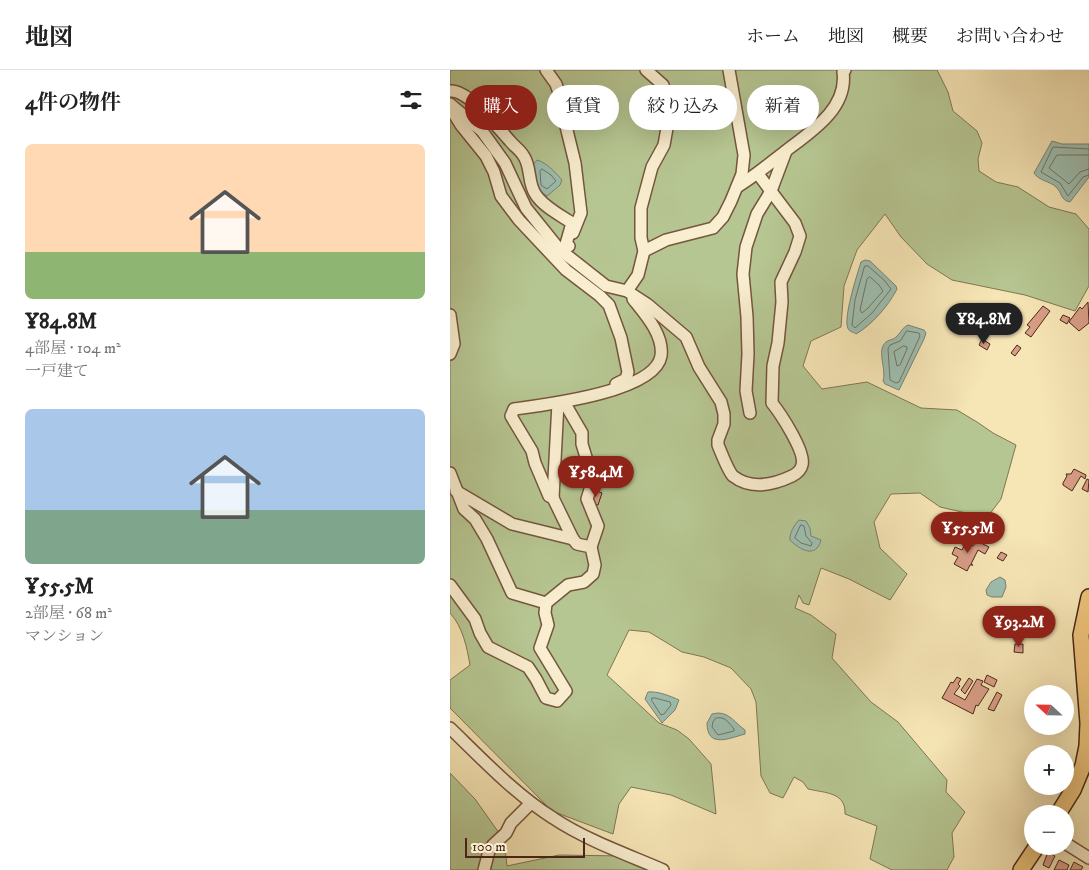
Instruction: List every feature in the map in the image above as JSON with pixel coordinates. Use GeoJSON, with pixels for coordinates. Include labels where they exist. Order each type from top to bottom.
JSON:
{"type":"FeatureCollection","features":[{"type":"Feature","properties":{"kind":"main road"},"geometry":{"type":"LineString","coordinates":[[1064,805],[1073,790],[1083,766],[1087,746],[1088,723],[1081,635],[1089,597]]}},
{"type":"Feature","properties":{"kind":"main road"},"geometry":{"type":"LineString","coordinates":[[1021,870],[1030,855]]}},
{"type":"Feature","properties":{"kind":"street"},"geometry":{"type":"LineString","coordinates":[[450,91],[459,93],[486,113],[523,155],[528,165],[530,182],[535,193],[540,199],[572,223],[566,244],[569,246],[581,213],[578,180],[560,96],[556,84],[546,70]]}},
{"type":"Feature","properties":{"kind":"street"},"geometry":{"type":"LineString","coordinates":[[626,291],[638,275],[644,251],[641,238],[641,208],[652,167],[664,145],[670,111],[663,85],[646,70]]}},
{"type":"Feature","properties":{"kind":"street"},"geometry":{"type":"LineString","coordinates":[[644,251],[666,240],[713,228],[723,217],[742,174],[744,155],[729,70]]}},
{"type":"Feature","properties":{"kind":"street"},"geometry":{"type":"LineString","coordinates":[[737,187],[758,174],[823,122],[839,98],[845,81],[843,72],[845,70]]}},
{"type":"Feature","properties":{"kind":"street"},"geometry":{"type":"LineString","coordinates":[[450,106],[482,131],[505,163],[526,208],[555,244],[606,286],[626,291],[647,304],[686,337],[699,367],[721,402],[724,424],[718,445],[731,474],[749,484],[763,485],[779,482],[797,473],[802,465],[802,457],[782,416],[772,403],[774,366],[782,302],[781,282],[800,236],[795,223],[758,174]]}},
{"type":"Feature","properties":{"kind":"street"},"geometry":{"type":"LineString","coordinates":[[450,106],[461,125],[486,156],[497,181],[500,196],[519,220],[566,270],[600,296],[609,305],[614,315],[625,356],[628,372],[626,379],[587,397]]}},
{"type":"Feature","properties":{"kind":"street"},"geometry":{"type":"LineString","coordinates":[[750,413],[746,391],[748,354],[743,274],[746,247],[757,214],[771,191],[786,151]]}},
{"type":"Feature","properties":{"kind":"street"},"geometry":{"type":"LineString","coordinates":[[591,547],[577,544],[573,539],[553,498],[546,491],[532,450],[512,416],[514,409],[561,403],[613,391],[649,374],[656,367],[661,357],[659,343],[648,318],[626,291]]}},
{"type":"Feature","properties":{"kind":"street"},"geometry":{"type":"LineString","coordinates":[[450,315],[454,344],[450,354]]}},
{"type":"Feature","properties":{"kind":"street"},"geometry":{"type":"LineString","coordinates":[[553,498],[561,403]]}},
{"type":"Feature","properties":{"kind":"street"},"geometry":{"type":"LineString","coordinates":[[450,585],[475,619],[488,647],[528,667],[546,698],[557,700],[562,696],[566,691],[540,648],[548,625],[545,613],[546,603],[568,585],[584,582],[593,574],[596,565],[591,547],[598,526],[587,499],[593,480],[582,444],[582,433],[561,403]]}},
{"type":"Feature","properties":{"kind":"street"},"geometry":{"type":"LineString","coordinates":[[450,473],[464,509],[476,519],[512,593],[546,603]]}},
{"type":"Feature","properties":{"kind":"street"},"geometry":{"type":"LineString","coordinates":[[456,491],[512,524],[573,539]]}},
{"type":"Feature","properties":{"kind":"street"},"geometry":{"type":"LineString","coordinates":[[450,728],[478,756],[531,803],[553,819],[663,870]]}},
{"type":"Feature","properties":{"kind":"street"},"geometry":{"type":"LineString","coordinates":[[484,870],[489,851],[493,845],[506,834],[512,823],[531,803]]}},
{"type":"Feature","properties":{"kind":"street"},"geometry":{"type":"LineString","coordinates":[[1074,849],[1089,858]]}},
{"type":"Feature","properties":{"kind":"green space"},"geometry":{"type":"Polygon","coordinates":[[[450,70],[937,70],[948,92],[953,111],[977,131],[982,143],[978,159],[979,171],[996,182],[1018,187],[1049,207],[1076,214],[1089,229],[1089,286],[1075,311],[1025,295],[952,280],[927,264],[901,237],[885,214],[857,250],[844,286],[841,327],[811,341],[803,366],[822,389],[867,382],[921,408],[957,410],[1016,445],[1001,499],[989,515],[975,515],[940,507],[920,493],[891,494],[874,522],[880,548],[907,574],[890,600],[849,579],[821,568],[809,605],[803,603],[799,595],[795,608],[811,615],[836,634],[832,658],[871,702],[898,722],[947,780],[946,792],[965,812],[952,833],[954,857],[947,870],[892,870],[870,859],[877,826],[845,814],[842,801],[838,797],[808,789],[803,782],[794,777],[783,798],[770,793],[761,776],[756,702],[751,689],[731,668],[704,657],[682,652],[649,632],[629,630],[607,675],[659,723],[677,730],[689,739],[711,764],[716,814],[671,795],[631,787],[619,804],[613,834],[552,811],[450,708],[450,680],[470,665],[461,631],[450,613],[450,70]]]}},
{"type":"Feature","properties":{"kind":"green space"},"geometry":{"type":"Polygon","coordinates":[[[450,773],[475,799],[504,840],[507,866],[559,855],[622,856],[653,870],[450,870],[450,773]]]}},
{"type":"Feature","properties":{"kind":"water"},"geometry":{"type":"Polygon","coordinates":[[[1052,141],[1062,144],[1089,144],[1089,177],[1070,202],[1064,200],[1054,185],[1039,178],[1034,173],[1052,141]]]}},
{"type":"Feature","properties":{"kind":"water"},"geometry":{"type":"Polygon","coordinates":[[[537,160],[554,171],[562,180],[560,185],[547,196],[536,188],[533,165],[537,160]]]}},
{"type":"Feature","properties":{"kind":"water"},"geometry":{"type":"Polygon","coordinates":[[[865,260],[870,261],[897,289],[880,314],[856,334],[849,330],[847,325],[848,308],[861,262],[865,260]]]}},
{"type":"Feature","properties":{"kind":"water"},"geometry":{"type":"Polygon","coordinates":[[[908,325],[924,330],[926,333],[899,390],[885,384],[883,381],[882,350],[886,342],[896,337],[908,325]]]}},
{"type":"Feature","properties":{"kind":"water"},"geometry":{"type":"Polygon","coordinates":[[[799,520],[806,521],[810,528],[811,536],[821,540],[819,546],[812,551],[798,547],[790,540],[792,530],[799,520]]]}},
{"type":"Feature","properties":{"kind":"water"},"geometry":{"type":"Polygon","coordinates":[[[1000,577],[1005,580],[1006,587],[1002,597],[987,595],[986,590],[991,582],[1000,577]]]}},
{"type":"Feature","properties":{"kind":"water"},"geometry":{"type":"Polygon","coordinates":[[[648,692],[668,695],[679,700],[675,710],[662,723],[645,699],[648,692]]]}},
{"type":"Feature","properties":{"kind":"water"},"geometry":{"type":"Polygon","coordinates":[[[718,713],[733,719],[745,730],[745,734],[720,740],[711,736],[707,723],[712,714],[718,713]]]}},
{"type":"Feature","properties":{"kind":"building"},"geometry":{"type":"Polygon","coordinates":[[[1088,302],[1089,323],[1079,331],[1069,322],[1080,307],[1082,309],[1088,302]]]}},
{"type":"Feature","properties":{"kind":"building"},"geometry":{"type":"Polygon","coordinates":[[[1043,306],[1050,311],[1031,337],[1025,333],[1030,327],[1027,325],[1043,306]]]}},
{"type":"Feature","properties":{"kind":"building"},"geometry":{"type":"Polygon","coordinates":[[[1063,315],[1070,318],[1067,324],[1060,320],[1063,315]]]}},
{"type":"Feature","properties":{"kind":"building"},"geometry":{"type":"Polygon","coordinates":[[[982,339],[990,344],[987,350],[979,345],[982,339]]]}},
{"type":"Feature","properties":{"kind":"building"},"geometry":{"type":"Polygon","coordinates":[[[1017,345],[1021,348],[1015,356],[1011,353],[1017,345]]]}},
{"type":"Feature","properties":{"kind":"building"},"geometry":{"type":"Polygon","coordinates":[[[1074,469],[1086,475],[1085,479],[1081,476],[1072,491],[1063,483],[1067,476],[1066,474],[1071,474],[1074,469]]]}},
{"type":"Feature","properties":{"kind":"building"},"geometry":{"type":"Polygon","coordinates":[[[1087,479],[1089,480],[1088,492],[1082,489],[1087,479]]]}},
{"type":"Feature","properties":{"kind":"building"},"geometry":{"type":"Polygon","coordinates":[[[594,490],[602,493],[598,505],[590,503],[594,490]]]}},
{"type":"Feature","properties":{"kind":"building"},"geometry":{"type":"Polygon","coordinates":[[[977,541],[989,547],[985,554],[978,550],[971,564],[973,565],[970,565],[967,571],[954,564],[958,557],[952,554],[955,547],[962,550],[965,544],[968,543],[973,546],[977,541]]]}},
{"type":"Feature","properties":{"kind":"building"},"geometry":{"type":"Polygon","coordinates":[[[1001,552],[1007,555],[1003,561],[997,558],[1001,552]]]}},
{"type":"Feature","properties":{"kind":"building"},"geometry":{"type":"Polygon","coordinates":[[[1015,644],[1023,644],[1023,653],[1014,652],[1015,644]]]}},
{"type":"Feature","properties":{"kind":"building"},"geometry":{"type":"Polygon","coordinates":[[[987,675],[997,680],[994,687],[984,682],[987,675]]]}},
{"type":"Feature","properties":{"kind":"building"},"geometry":{"type":"Polygon","coordinates":[[[957,677],[961,679],[958,684],[960,686],[954,694],[965,700],[977,679],[983,681],[981,685],[989,689],[978,706],[976,705],[973,714],[942,698],[951,682],[953,683],[957,677]]]}},
{"type":"Feature","properties":{"kind":"building"},"geometry":{"type":"Polygon","coordinates":[[[969,678],[973,681],[965,694],[961,690],[969,678]]]}},
{"type":"Feature","properties":{"kind":"building"},"geometry":{"type":"Polygon","coordinates":[[[997,692],[1002,695],[994,711],[988,709],[997,692]]]}},
{"type":"Feature","properties":{"kind":"building"},"geometry":{"type":"Polygon","coordinates":[[[1047,855],[1055,856],[1049,868],[1043,865],[1047,855]]]}},
{"type":"Feature","properties":{"kind":"building"},"geometry":{"type":"Polygon","coordinates":[[[1059,860],[1069,865],[1067,870],[1054,870],[1059,860]]]}},
{"type":"Feature","properties":{"kind":"building"},"geometry":{"type":"Polygon","coordinates":[[[1074,862],[1083,867],[1081,870],[1070,870],[1074,862]]]}}]}
